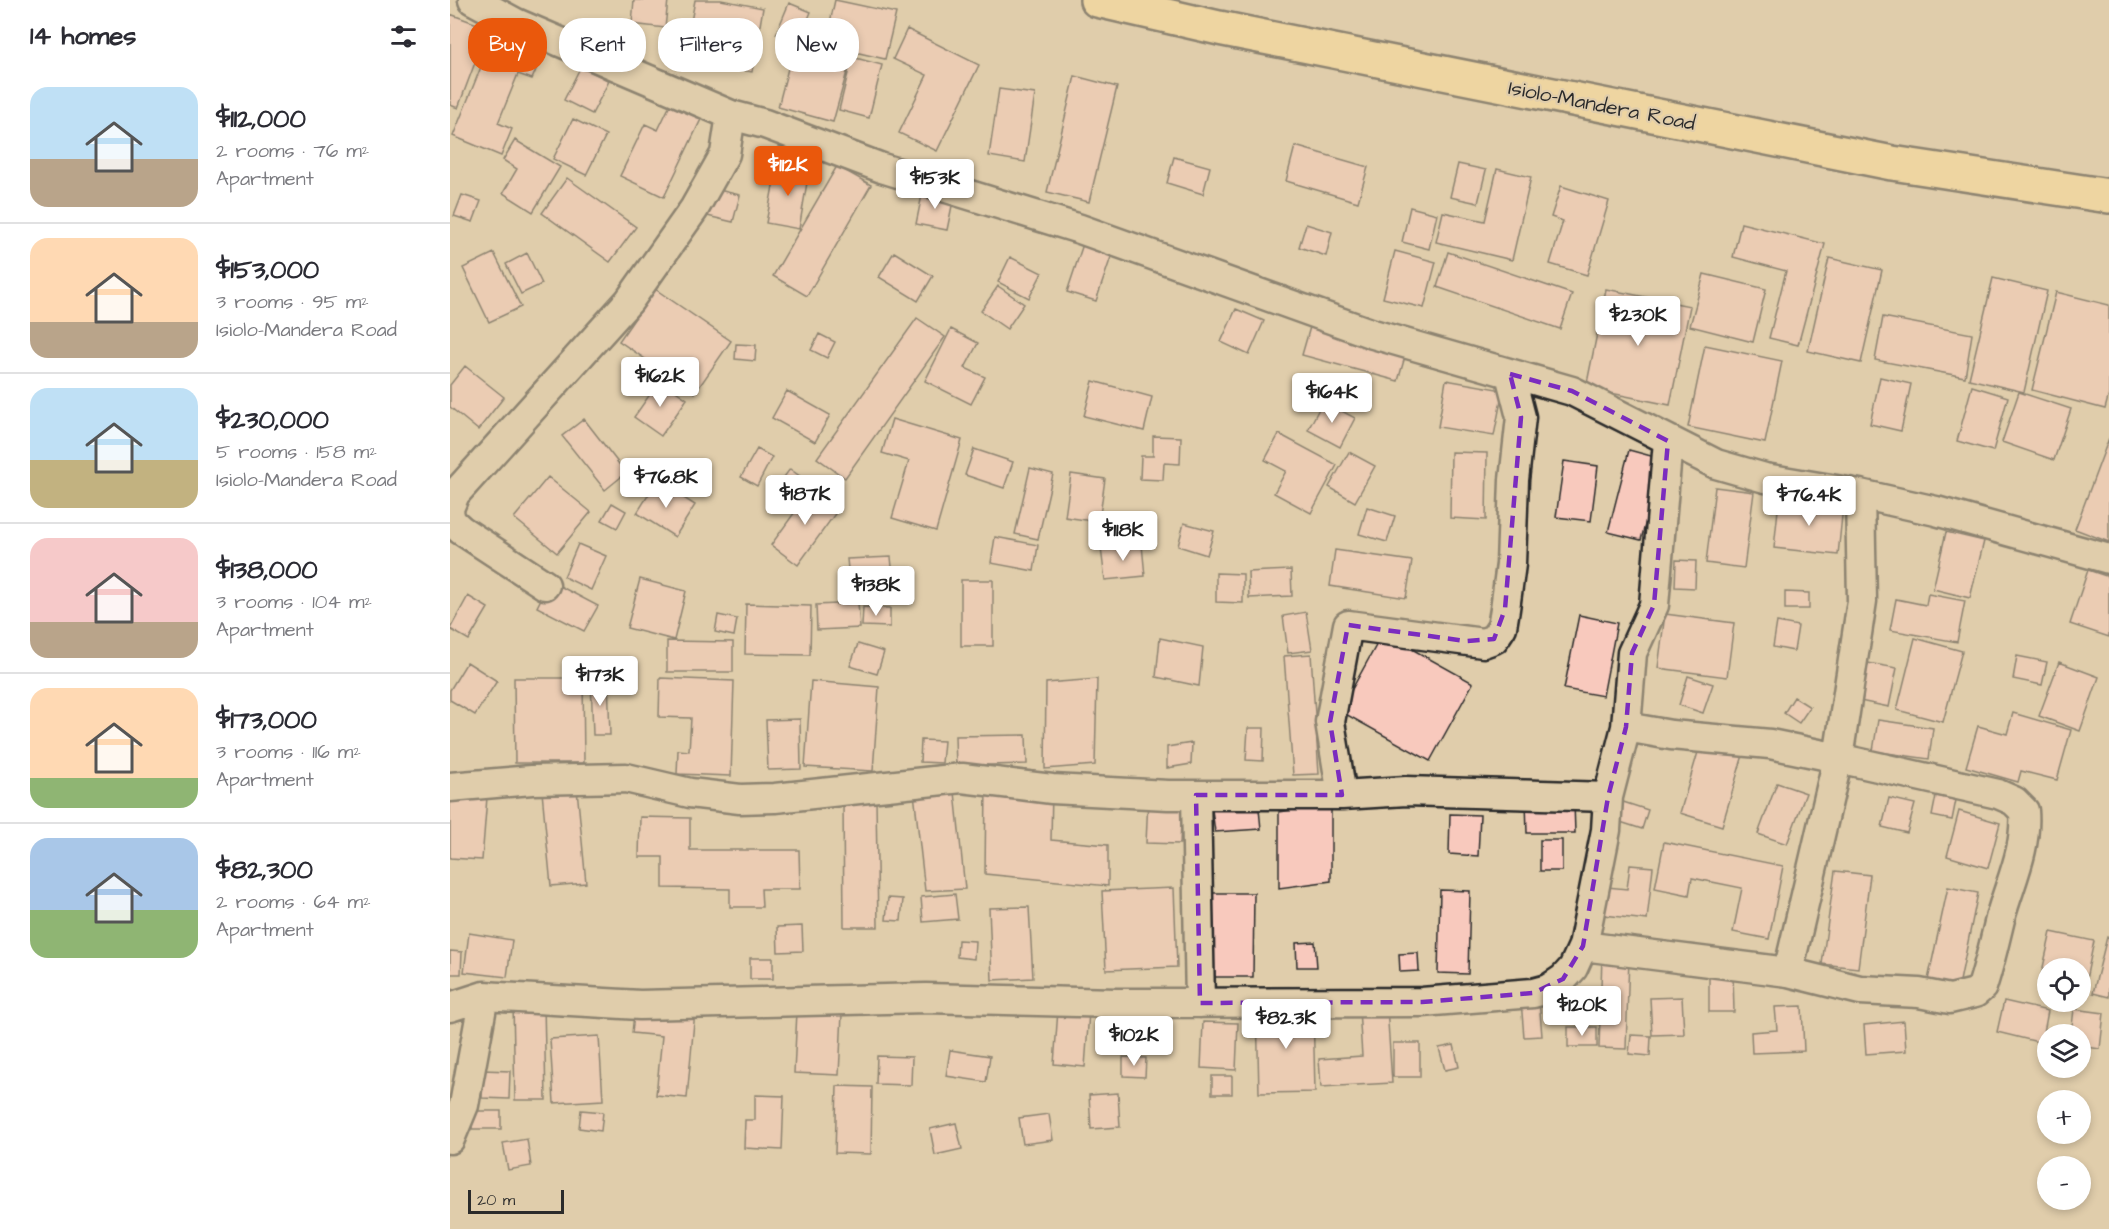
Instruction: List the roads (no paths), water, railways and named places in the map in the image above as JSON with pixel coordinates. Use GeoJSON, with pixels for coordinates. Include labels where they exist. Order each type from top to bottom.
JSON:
{"type":"FeatureCollection","features":[{"type":"Feature","properties":{"kind":"highway","name":"Isiolo-Mandera Road"},"geometry":{"type":"LineString","coordinates":[[1097,0],[1219,28],[1892,164],[2109,196]]}},
{"type":"Feature","properties":{"kind":"street"},"geometry":{"type":"LineString","coordinates":[[473,0],[525,27],[731,115],[765,124],[882,168],[1080,229],[1373,334],[1447,353],[1572,391],[1634,420],[1668,441],[1716,464],[1765,478],[1860,494],[1936,511],[2109,559]]}},
{"type":"Feature","properties":{"kind":"street"},"geometry":{"type":"LineString","coordinates":[[450,506],[455,494],[628,301],[664,252],[694,209],[725,154],[731,115]]}},
{"type":"Feature","properties":{"kind":"street"},"geometry":{"type":"LineString","coordinates":[[1342,795],[1330,722],[1348,624],[1483,643],[1494,639],[1502,627],[1511,564],[1514,480],[1521,417],[1510,374]]}},
{"type":"Feature","properties":{"kind":"street"},"geometry":{"type":"LineString","coordinates":[[450,1007],[484,996],[640,1005],[926,998],[1200,1003],[1422,1002],[1533,993],[1548,989],[1563,979],[1573,968],[1583,946],[1606,830],[1608,797],[1626,728],[1632,653],[1654,605],[1668,441]]}},
{"type":"Feature","properties":{"kind":"street"},"geometry":{"type":"LineString","coordinates":[[1788,972],[1838,758],[1862,601],[1860,494]]}},
{"type":"Feature","properties":{"kind":"street"},"geometry":{"type":"LineString","coordinates":[[450,516],[450,520],[461,530],[545,585]]}},
{"type":"Feature","properties":{"kind":"street"},"geometry":{"type":"LineString","coordinates":[[1583,946],[1788,972],[1860,990],[1919,993],[1950,999],[1975,993],[1982,987],[2022,850],[2024,811],[2014,801],[1998,794],[1770,744],[1671,735],[1626,728]]}},
{"type":"Feature","properties":{"kind":"street"},"geometry":{"type":"LineString","coordinates":[[450,787],[532,780],[626,778],[690,793],[740,799],[775,798],[962,778],[1052,789],[1196,795],[1264,793],[1342,795],[1406,791],[1608,797]]}},
{"type":"Feature","properties":{"kind":"street"},"geometry":{"type":"LineString","coordinates":[[1196,795],[1200,1003]]}},
{"type":"Feature","properties":{"kind":"street"},"geometry":{"type":"LineString","coordinates":[[450,1139],[464,1105],[484,996]]}}]}
